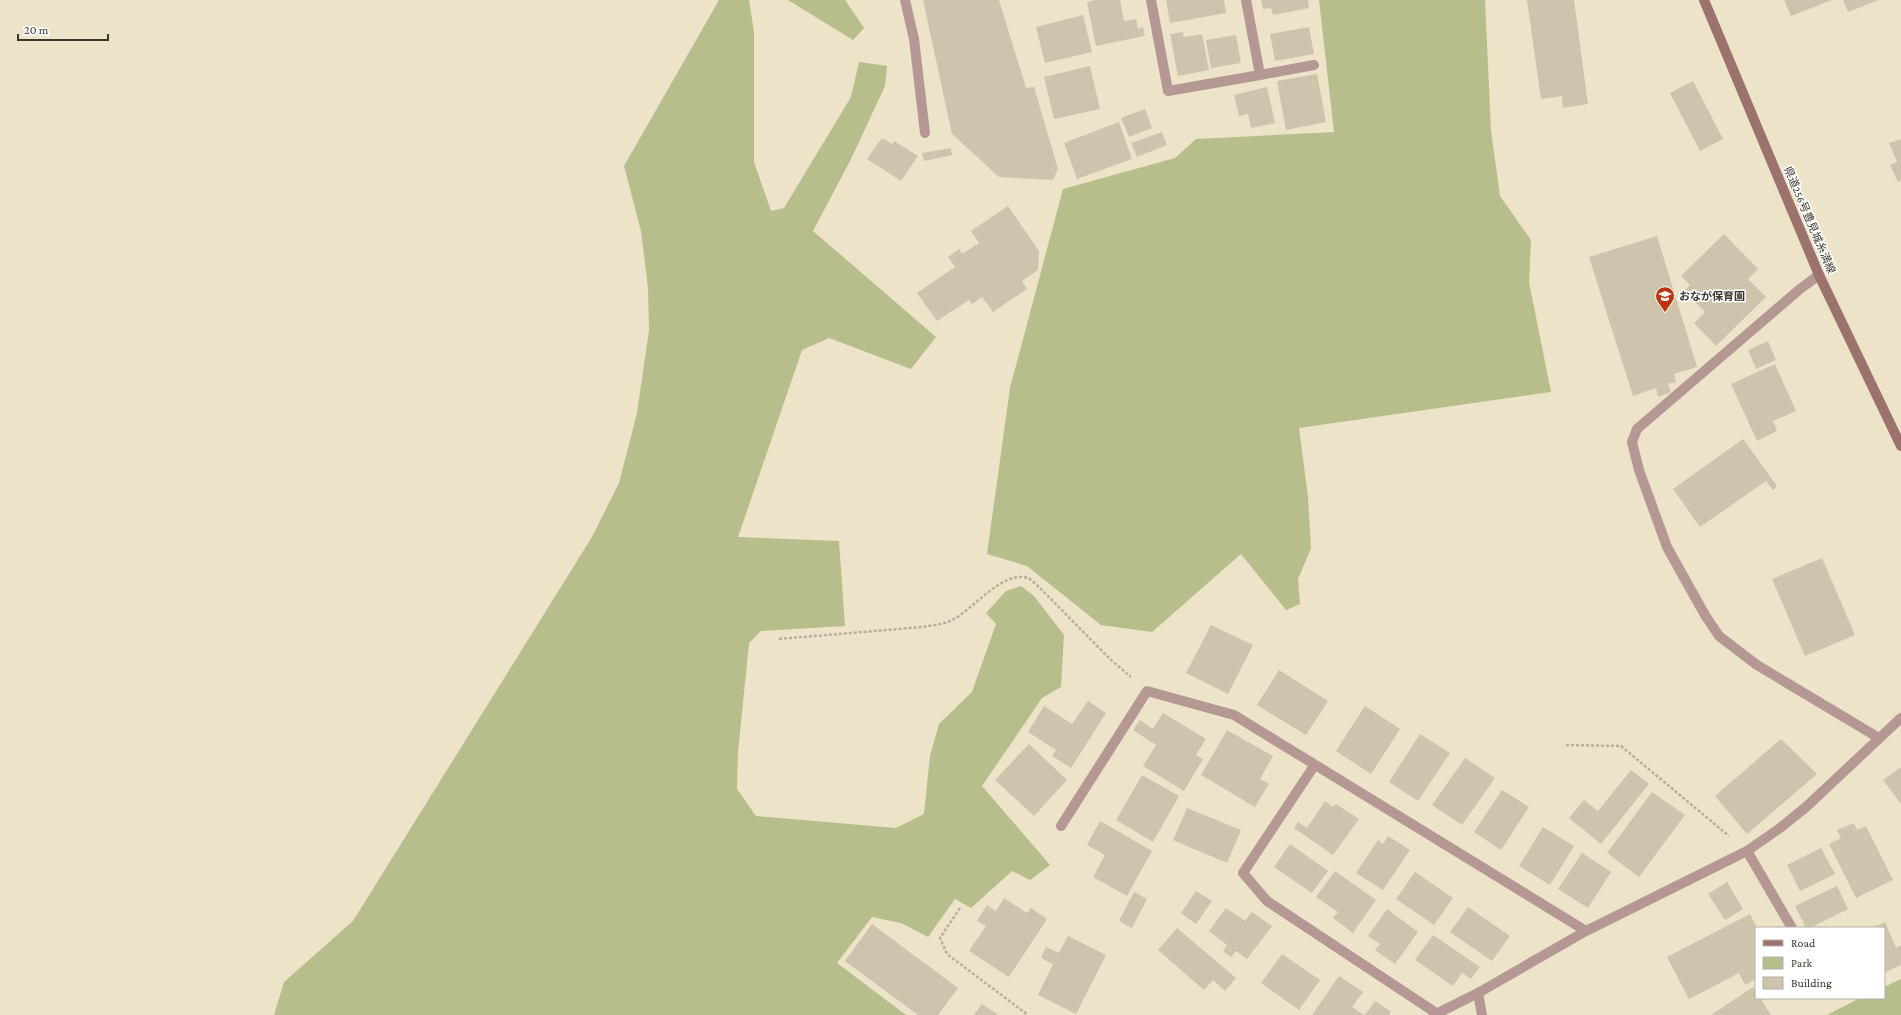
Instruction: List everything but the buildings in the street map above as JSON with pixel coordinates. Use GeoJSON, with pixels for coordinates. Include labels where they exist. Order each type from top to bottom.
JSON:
{"type":"FeatureCollection","features":[{"type":"Feature","properties":{"kind":"main road","name":"県道256号豊見城糸満線"},"geometry":{"type":"LineString","coordinates":[[1704,0],[1819,274],[1901,446]]}},
{"type":"Feature","properties":{"kind":"street"},"geometry":{"type":"LineString","coordinates":[[905,0],[914,39],[925,133]]}},
{"type":"Feature","properties":{"kind":"street"},"geometry":{"type":"LineString","coordinates":[[1151,0],[1168,91],[1314,65]]}},
{"type":"Feature","properties":{"kind":"street"},"geometry":{"type":"LineString","coordinates":[[1246,0],[1260,75]]}},
{"type":"Feature","properties":{"kind":"street"},"geometry":{"type":"LineString","coordinates":[[1819,274],[1800,288],[1637,429],[1632,442],[1639,470],[1667,547],[1718,636],[1757,665],[1879,738]]}},
{"type":"Feature","properties":{"kind":"street"},"geometry":{"type":"LineString","coordinates":[[1061,826],[1147,691],[1234,715],[1314,766],[1586,931]]}},
{"type":"Feature","properties":{"kind":"street"},"geometry":{"type":"LineString","coordinates":[[1314,766],[1243,873],[1267,901],[1435,1014],[1478,993],[1586,931],[1747,851],[1780,828],[1806,807],[1901,718]]}},
{"type":"Feature","properties":{"kind":"street"},"geometry":{"type":"LineString","coordinates":[[1747,851],[1791,927]]}},
{"type":"Feature","properties":{"kind":"street"},"geometry":{"type":"LineString","coordinates":[[1478,993],[1482,1015]]}},
{"type":"Feature","properties":{"kind":"path"},"geometry":{"type":"LineString","coordinates":[[779,639],[943,624],[953,620],[989,592],[1006,581],[1019,577],[1029,579],[1111,660],[1147,691]]}},
{"type":"Feature","properties":{"kind":"path"},"geometry":{"type":"LineString","coordinates":[[1566,745],[1621,746],[1747,851]]}},
{"type":"Feature","properties":{"kind":"path"},"geometry":{"type":"LineString","coordinates":[[960,908],[940,938],[947,954],[1028,1015]]}},
{"type":"Feature","properties":{"kind":"green space"},"geometry":{"type":"Polygon","coordinates":[[[719,0],[749,0],[754,32],[754,162],[771,211],[784,208],[851,97],[859,62],[887,66],[885,86],[851,159],[813,231],[936,337],[911,369],[829,338],[802,350],[738,537],[839,541],[845,626],[761,631],[749,643],[738,752],[737,789],[756,816],[896,828],[924,814],[930,756],[939,724],[972,692],[996,624],[986,613],[1006,591],[1021,586],[1034,596],[1064,635],[1061,687],[1042,698],[982,786],[1050,865],[1030,880],[1012,871],[971,908],[955,899],[928,937],[901,923],[872,917],[837,963],[906,1015],[274,1015],[284,982],[353,921],[592,537],[619,483],[637,413],[649,330],[648,288],[641,231],[624,166],[719,0]]]}},
{"type":"Feature","properties":{"kind":"green space"},"geometry":{"type":"Polygon","coordinates":[[[788,0],[845,0],[864,28],[853,40],[788,0]]]}},
{"type":"Feature","properties":{"kind":"green space"},"geometry":{"type":"Polygon","coordinates":[[[1319,0],[1485,0],[1491,131],[1500,196],[1531,240],[1529,282],[1551,392],[1299,428],[1308,497],[1311,548],[1298,579],[1300,604],[1286,610],[1241,554],[1152,632],[1101,625],[1027,566],[987,554],[1010,388],[1063,189],[1175,158],[1196,139],[1334,132],[1319,0]]]}},
{"type":"Feature","properties":{"kind":"green space"},"geometry":{"type":"Polygon","coordinates":[[[1901,979],[1901,1015],[1827,1015],[1858,999],[1885,999],[1885,987],[1901,979]]]}},
{"type":"Feature","properties":{"kind":"place","name":"おなが保育園"},"geometry":{"type":"Point","coordinates":[1665,313]}}]}
